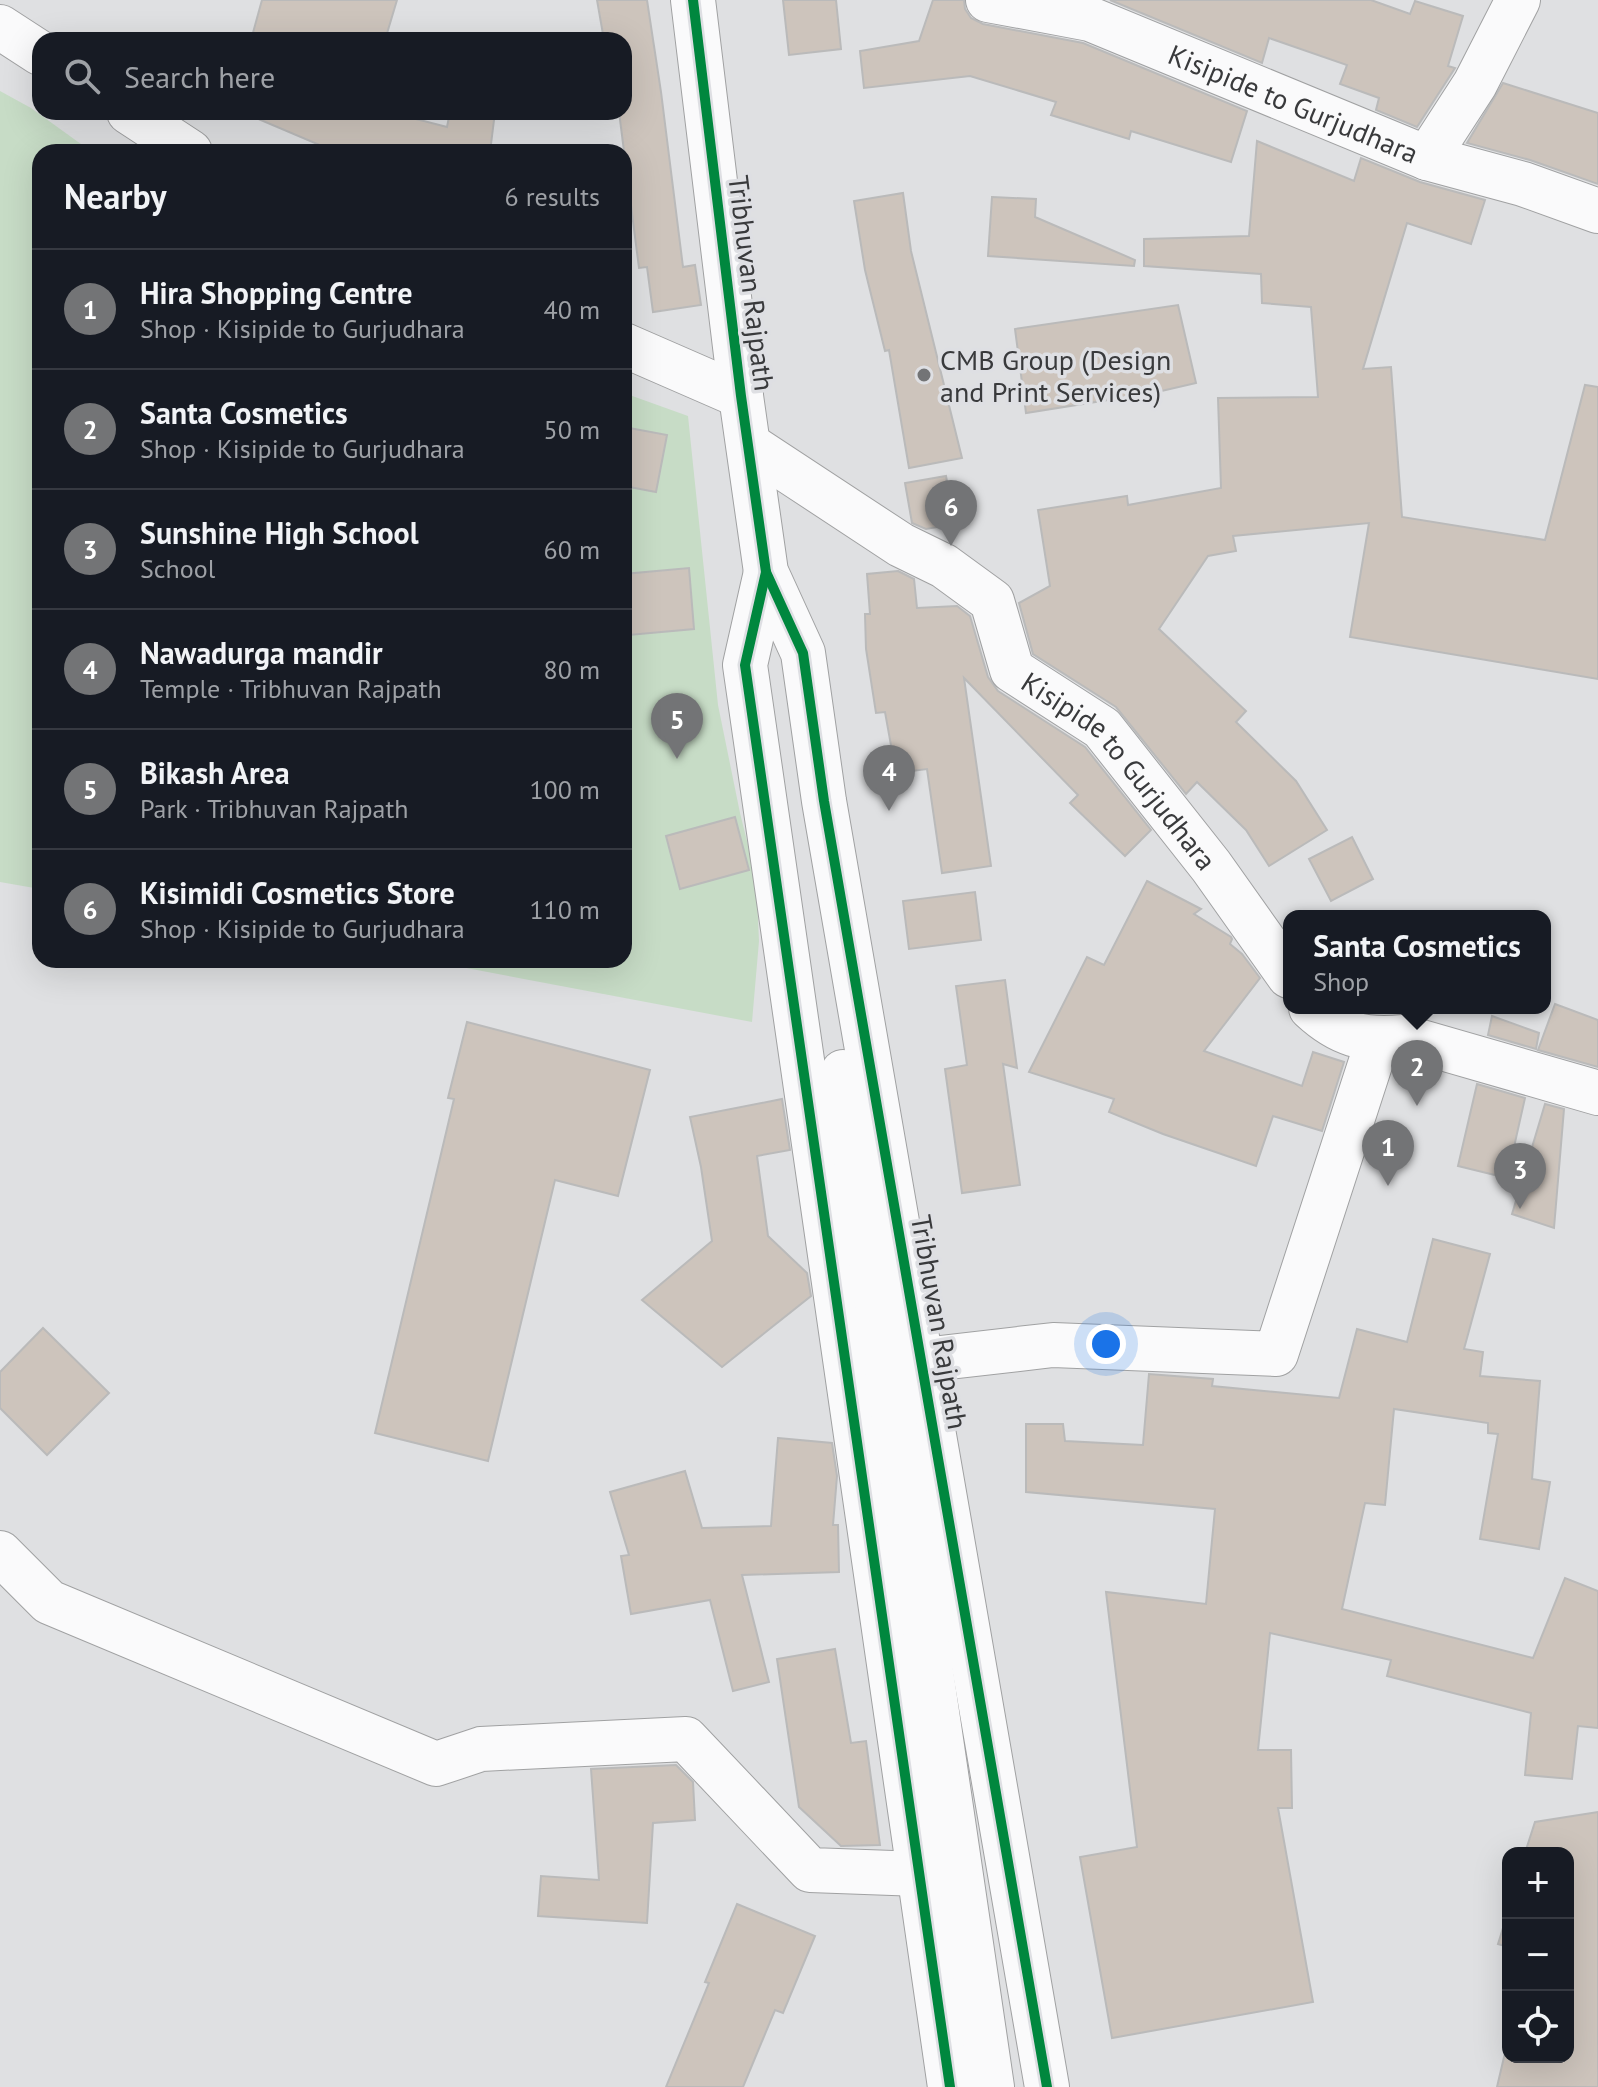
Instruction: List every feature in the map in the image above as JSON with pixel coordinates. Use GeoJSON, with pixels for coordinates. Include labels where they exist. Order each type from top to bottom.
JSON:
{"type":"FeatureCollection","features":[{"type":"Feature","properties":{"kind":"main road","name":"Tribhuvan Rajpath"},"geometry":{"type":"LineString","coordinates":[[693,0],[741,396],[766,572],[803,653],[824,801],[1047,2087]]}},
{"type":"Feature","properties":{"kind":"main road","name":"Kisipide to Gurjudhara"},"geometry":{"type":"LineString","coordinates":[[988,0],[1090,19],[1427,158],[1523,184],[1598,211]]}},
{"type":"Feature","properties":{"kind":"main road"},"geometry":{"type":"LineString","coordinates":[[1427,158],[1475,84],[1518,0]]}},
{"type":"Feature","properties":{"kind":"main road"},"geometry":{"type":"LineString","coordinates":[[0,27],[32,48]]}},
{"type":"Feature","properties":{"kind":"main road"},"geometry":{"type":"LineString","coordinates":[[141,120],[178,144]]}},
{"type":"Feature","properties":{"kind":"main road"},"geometry":{"type":"LineString","coordinates":[[632,348],[741,396]]}},
{"type":"Feature","properties":{"kind":"main road","name":"Kisipide to Gurjudhara"},"geometry":{"type":"LineString","coordinates":[[749,445],[901,545],[944,566],[992,601],[1012,670],[1102,728],[1211,866],[1283,968]]}},
{"type":"Feature","properties":{"kind":"main road","name":"Tribhuvan Rajpath"},"geometry":{"type":"LineString","coordinates":[[766,572],[745,665],[950,2087]]}},
{"type":"Feature","properties":{"kind":"main road"},"geometry":{"type":"LineString","coordinates":[[824,801],[814,878],[992,2087]]}},
{"type":"Feature","properties":{"kind":"main road"},"geometry":{"type":"LineString","coordinates":[[1317,1014],[1331,1027],[1378,1040],[1404,1037],[1598,1093]]}},
{"type":"Feature","properties":{"kind":"main road"},"geometry":{"type":"LineString","coordinates":[[923,1360],[1053,1345],[1276,1354],[1378,1040]]}},
{"type":"Feature","properties":{"kind":"main road"},"geometry":{"type":"LineString","coordinates":[[0,1553],[49,1602],[436,1764],[481,1749],[686,1739],[810,1870],[920,1874]]}},
{"type":"Feature","properties":{"kind":"green space"},"geometry":{"type":"Polygon","coordinates":[[[0,91],[32,109],[32,120],[48,120],[81,144],[32,144],[32,888],[0,882],[0,91]]]}},
{"type":"Feature","properties":{"kind":"green space"},"geometry":{"type":"Polygon","coordinates":[[[632,396],[688,416],[718,705],[756,877],[759,941],[752,1022],[466,968],[632,968],[632,396]]]}},
{"type":"Feature","properties":{"kind":"building"},"geometry":{"type":"Polygon","coordinates":[[[262,0],[397,0],[387,32],[253,32],[262,0]]]}},
{"type":"Feature","properties":{"kind":"building"},"geometry":{"type":"Polygon","coordinates":[[[597,0],[647,0],[683,267],[695,265],[701,305],[653,312],[647,267],[639,268],[632,213],[632,144],[623,144],[620,120],[632,120],[632,32],[603,32],[597,0]]]}},
{"type":"Feature","properties":{"kind":"building"},"geometry":{"type":"Polygon","coordinates":[[[783,0],[836,0],[841,49],[789,55],[783,0]]]}},
{"type":"Feature","properties":{"kind":"building"},"geometry":{"type":"Polygon","coordinates":[[[933,0],[964,0],[971,18],[983,24],[1083,43],[1247,111],[1231,162],[1131,131],[1129,139],[1051,115],[1056,102],[970,76],[864,88],[860,51],[919,41],[933,0]]]}},
{"type":"Feature","properties":{"kind":"building"},"geometry":{"type":"Polygon","coordinates":[[[1110,0],[1371,0],[1410,14],[1415,1],[1463,16],[1448,66],[1455,68],[1417,127],[1376,110],[1379,98],[1340,84],[1347,65],[1269,38],[1262,63],[1110,0]]]}},
{"type":"Feature","properties":{"kind":"building"},"geometry":{"type":"Polygon","coordinates":[[[1503,83],[1598,113],[1598,184],[1530,160],[1467,143],[1503,83]]]}},
{"type":"Feature","properties":{"kind":"building"},"geometry":{"type":"Polygon","coordinates":[[[261,120],[420,120],[447,127],[448,120],[494,120],[491,144],[317,144],[261,120]]]}},
{"type":"Feature","properties":{"kind":"building"},"geometry":{"type":"Polygon","coordinates":[[[1257,141],[1354,181],[1361,158],[1420,182],[1485,200],[1471,244],[1407,223],[1363,369],[1391,367],[1402,517],[1545,540],[1585,385],[1598,387],[1598,679],[1350,637],[1369,523],[1233,536],[1236,551],[1208,556],[1159,629],[1246,711],[1236,722],[1296,781],[1327,830],[1269,866],[1246,830],[1197,782],[1186,794],[1116,707],[1033,654],[1019,603],[1050,586],[1038,510],[1127,496],[1128,505],[1221,488],[1218,398],[1318,397],[1311,307],[1262,303],[1261,274],[1144,266],[1144,239],[1249,236],[1257,141]]]}},
{"type":"Feature","properties":{"kind":"building"},"geometry":{"type":"Polygon","coordinates":[[[903,193],[911,251],[962,458],[909,468],[889,350],[885,351],[865,270],[854,201],[903,193]]]}},
{"type":"Feature","properties":{"kind":"building"},"geometry":{"type":"Polygon","coordinates":[[[992,197],[1036,199],[1035,217],[1135,260],[1134,266],[988,256],[992,197]]]}},
{"type":"Feature","properties":{"kind":"building"},"geometry":{"type":"Polygon","coordinates":[[[1178,305],[1196,383],[1127,399],[1026,413],[1015,329],[1178,305]]]}},
{"type":"Feature","properties":{"kind":"building"},"geometry":{"type":"Polygon","coordinates":[[[632,428],[667,435],[656,492],[632,488],[632,428]]]}},
{"type":"Feature","properties":{"kind":"building"},"geometry":{"type":"Polygon","coordinates":[[[946,476],[955,524],[926,529],[912,523],[905,483],[946,476]]]}},
{"type":"Feature","properties":{"kind":"building"},"geometry":{"type":"Polygon","coordinates":[[[689,568],[694,629],[632,635],[632,573],[689,568]]]}},
{"type":"Feature","properties":{"kind":"building"},"geometry":{"type":"Polygon","coordinates":[[[898,571],[914,579],[917,608],[957,606],[970,616],[988,677],[998,691],[1085,747],[1151,830],[1125,856],[1070,803],[1078,795],[964,678],[991,866],[942,873],[927,769],[896,773],[885,712],[876,713],[866,649],[865,614],[870,614],[867,574],[898,571]]]}},
{"type":"Feature","properties":{"kind":"building"},"geometry":{"type":"Polygon","coordinates":[[[735,817],[749,870],[680,889],[666,836],[735,817]]]}},
{"type":"Feature","properties":{"kind":"building"},"geometry":{"type":"Polygon","coordinates":[[[1352,837],[1373,879],[1331,901],[1309,859],[1352,837]]]}},
{"type":"Feature","properties":{"kind":"building"},"geometry":{"type":"Polygon","coordinates":[[[1147,881],[1201,909],[1194,914],[1231,937],[1230,944],[1260,978],[1204,1051],[1302,1086],[1313,1052],[1344,1062],[1322,1131],[1273,1116],[1256,1166],[1109,1112],[1114,1099],[1029,1072],[1087,957],[1104,965],[1147,881]]]}},
{"type":"Feature","properties":{"kind":"building"},"geometry":{"type":"Polygon","coordinates":[[[975,892],[981,940],[909,949],[903,901],[975,892]]]}},
{"type":"Feature","properties":{"kind":"building"},"geometry":{"type":"Polygon","coordinates":[[[1005,980],[1017,1068],[1003,1064],[1020,1185],[962,1193],[945,1069],[967,1065],[956,986],[1005,980]]]}},
{"type":"Feature","properties":{"kind":"building"},"geometry":{"type":"Polygon","coordinates":[[[1555,1004],[1598,1020],[1598,1067],[1538,1050],[1555,1004]]]}},
{"type":"Feature","properties":{"kind":"building"},"geometry":{"type":"Polygon","coordinates":[[[1492,1016],[1539,1033],[1536,1049],[1488,1035],[1492,1016]]]}},
{"type":"Feature","properties":{"kind":"building"},"geometry":{"type":"Polygon","coordinates":[[[467,1022],[650,1070],[618,1196],[555,1180],[488,1461],[375,1433],[454,1099],[448,1098],[467,1022]]]}},
{"type":"Feature","properties":{"kind":"building"},"geometry":{"type":"Polygon","coordinates":[[[1477,1084],[1525,1098],[1507,1178],[1458,1166],[1477,1084]]]}},
{"type":"Feature","properties":{"kind":"building"},"geometry":{"type":"Polygon","coordinates":[[[782,1099],[790,1150],[757,1156],[768,1236],[807,1273],[811,1296],[722,1367],[642,1300],[712,1241],[690,1117],[782,1099]]]}},
{"type":"Feature","properties":{"kind":"building"},"geometry":{"type":"Polygon","coordinates":[[[1545,1104],[1564,1109],[1554,1228],[1512,1214],[1545,1104]]]}},
{"type":"Feature","properties":{"kind":"building"},"geometry":{"type":"Polygon","coordinates":[[[1433,1239],[1490,1254],[1464,1349],[1483,1352],[1480,1376],[1540,1381],[1532,1479],[1550,1482],[1539,1549],[1480,1539],[1498,1434],[1488,1433],[1488,1423],[1394,1409],[1385,1505],[1365,1503],[1342,1609],[1533,1658],[1565,1578],[1598,1591],[1598,1728],[1578,1726],[1572,1779],[1525,1775],[1531,1713],[1387,1676],[1391,1660],[1270,1633],[1258,1750],[1291,1750],[1292,1808],[1278,1808],[1313,2002],[1112,2038],[1080,1857],[1137,1847],[1106,1592],[1206,1604],[1215,1509],[1026,1492],[1026,1424],[1063,1424],[1065,1441],[1143,1445],[1149,1374],[1213,1379],[1212,1386],[1339,1398],[1357,1329],[1407,1342],[1433,1239]]]}},
{"type":"Feature","properties":{"kind":"building"},"geometry":{"type":"Polygon","coordinates":[[[43,1328],[109,1393],[47,1455],[0,1408],[0,1372],[43,1328]]]}},
{"type":"Feature","properties":{"kind":"building"},"geometry":{"type":"Polygon","coordinates":[[[778,1438],[832,1443],[837,1476],[833,1525],[838,1525],[839,1572],[742,1575],[769,1682],[733,1691],[710,1600],[631,1614],[621,1556],[629,1555],[610,1492],[685,1471],[702,1528],[771,1526],[778,1438]]]}},
{"type":"Feature","properties":{"kind":"building"},"geometry":{"type":"Polygon","coordinates":[[[835,1649],[851,1743],[866,1741],[880,1845],[841,1846],[799,1807],[777,1659],[835,1649]]]}},
{"type":"Feature","properties":{"kind":"building"},"geometry":{"type":"Polygon","coordinates":[[[676,1765],[693,1782],[695,1820],[653,1823],[647,1923],[538,1916],[541,1876],[599,1880],[591,1769],[676,1765]]]}},
{"type":"Feature","properties":{"kind":"building"},"geometry":{"type":"Polygon","coordinates":[[[1598,1812],[1598,2087],[1497,2087],[1503,2063],[1574,2063],[1574,1847],[1527,1847],[1535,1822],[1598,1812]]]}},
{"type":"Feature","properties":{"kind":"building"},"geometry":{"type":"Polygon","coordinates":[[[737,1904],[815,1936],[783,2013],[775,2010],[743,2087],[666,2087],[709,1983],[705,1982],[737,1904]]]}},
{"type":"Feature","properties":{"kind":"cycle path"},"geometry":{"type":"LineString","coordinates":[[693,0],[741,396],[766,572],[803,653],[824,801],[1047,2087]]}},
{"type":"Feature","properties":{"kind":"cycle path"},"geometry":{"type":"LineString","coordinates":[[766,572],[745,665],[950,2087]]}},
{"type":"Feature","properties":{"kind":"place","name":"CMB Group (Design and Print Services)"},"geometry":{"type":"Point","coordinates":[924,375]}},
{"type":"Feature","properties":{"kind":"place","name":"Kisimidi Cosmetics Store"},"geometry":{"type":"Point","coordinates":[951,546]}},
{"type":"Feature","properties":{"kind":"place","name":"Bikash Area"},"geometry":{"type":"Point","coordinates":[677,759]}},
{"type":"Feature","properties":{"kind":"place","name":"Nawadurga mandir"},"geometry":{"type":"Point","coordinates":[889,811]}},
{"type":"Feature","properties":{"kind":"place","name":"Santa Cosmetics"},"geometry":{"type":"Point","coordinates":[1417,1106]}},
{"type":"Feature","properties":{"kind":"place","name":"Hira Shopping Centre"},"geometry":{"type":"Point","coordinates":[1388,1186]}},
{"type":"Feature","properties":{"kind":"place","name":"Sunshine High School"},"geometry":{"type":"Point","coordinates":[1520,1209]}}]}
